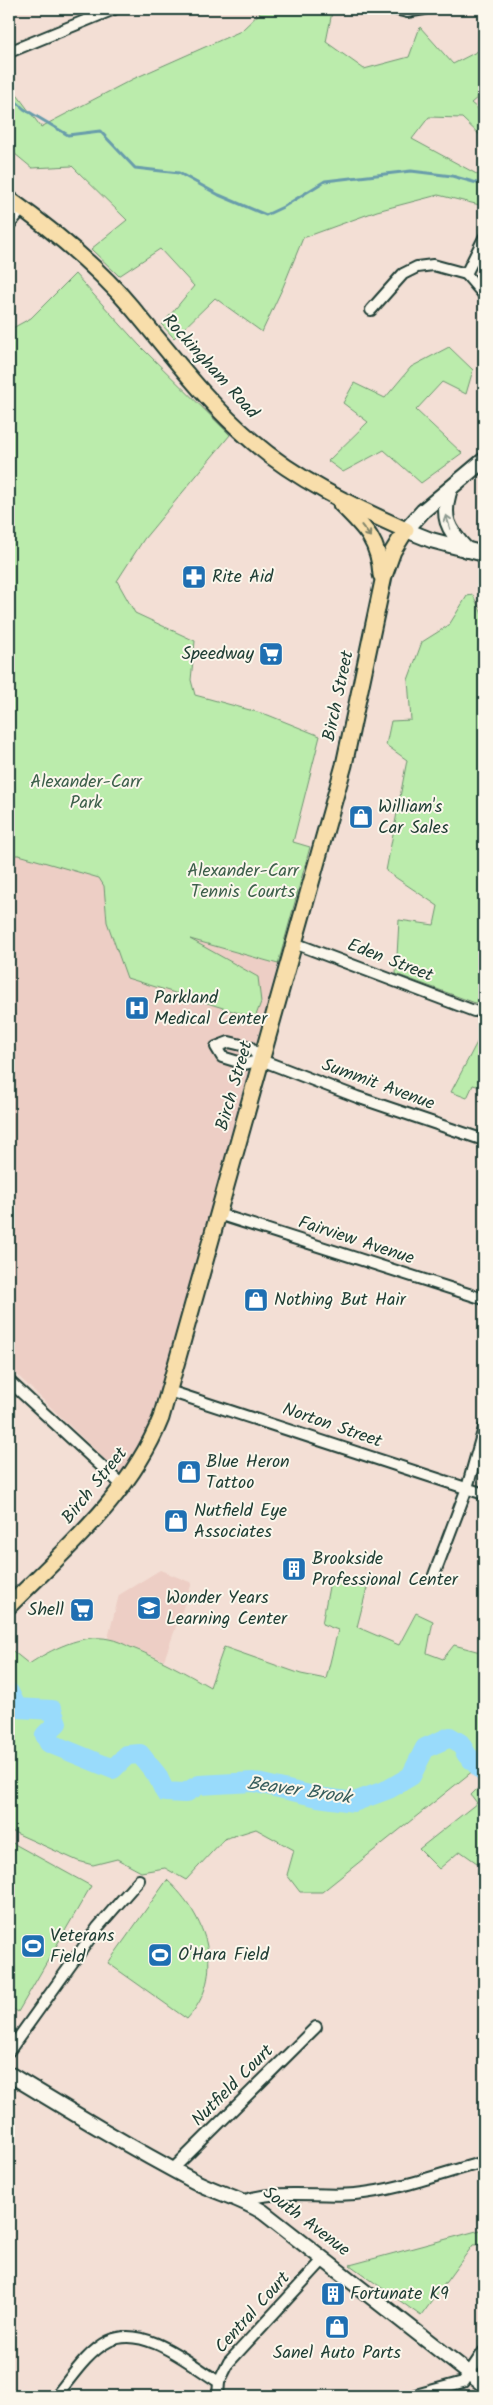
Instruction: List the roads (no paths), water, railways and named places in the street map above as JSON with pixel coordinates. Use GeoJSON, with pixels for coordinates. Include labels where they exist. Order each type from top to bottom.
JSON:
{"type":"FeatureCollection","features":[{"type":"Feature","properties":{"kind":"main road","name":"Rockingham Road"},"geometry":{"type":"LineString","coordinates":[[9,199],[52,230],[110,283],[189,377],[250,440],[276,461],[333,496],[406,530]]}},
{"type":"Feature","properties":{"kind":"main road"},"geometry":{"type":"LineString","coordinates":[[333,496],[374,541],[380,562],[381,586]]}},
{"type":"Feature","properties":{"kind":"main road","name":"Birch Street"},"geometry":{"type":"LineString","coordinates":[[9,1606],[82,1533],[123,1486],[154,1434],[169,1391],[344,765],[387,563],[406,530]]}},
{"type":"Feature","properties":{"kind":"street"},"geometry":{"type":"LineString","coordinates":[[9,52],[114,9]]}},
{"type":"Feature","properties":{"kind":"street"},"geometry":{"type":"LineString","coordinates":[[395,9],[406,12],[424,9]]}},
{"type":"Feature","properties":{"kind":"street"},"geometry":{"type":"LineString","coordinates":[[9,225],[22,209]]}},
{"type":"Feature","properties":{"kind":"street"},"geometry":{"type":"LineString","coordinates":[[466,274],[484,238]]}},
{"type":"Feature","properties":{"kind":"street"},"geometry":{"type":"LineString","coordinates":[[372,310],[403,274],[418,267],[433,265],[466,274],[484,294]]}},
{"type":"Feature","properties":{"kind":"street"},"geometry":{"type":"LineString","coordinates":[[484,460],[423,511],[406,530],[432,540],[484,554]]}},
{"type":"Feature","properties":{"kind":"street"},"geometry":{"type":"LineString","coordinates":[[450,488],[445,510],[446,518],[452,532],[467,550]]}},
{"type":"Feature","properties":{"kind":"street","name":"Eden Street"},"geometry":{"type":"LineString","coordinates":[[294,942],[474,1011]]}},
{"type":"Feature","properties":{"kind":"street","name":"Summit Avenue"},"geometry":{"type":"LineString","coordinates":[[261,1060],[357,1097],[484,1140]]}},
{"type":"Feature","properties":{"kind":"street","name":"Fairview Avenue"},"geometry":{"type":"LineString","coordinates":[[218,1214],[484,1299]]}},
{"type":"Feature","properties":{"kind":"street"},"geometry":{"type":"LineString","coordinates":[[9,1381],[123,1486]]}},
{"type":"Feature","properties":{"kind":"street","name":"Norton Street"},"geometry":{"type":"LineString","coordinates":[[169,1391],[484,1494]]}},
{"type":"Feature","properties":{"kind":"street"},"geometry":{"type":"LineString","coordinates":[[434,1575],[467,1488],[484,1428]]}},
{"type":"Feature","properties":{"kind":"street"},"geometry":{"type":"LineString","coordinates":[[9,2050],[98,1927],[139,1880]]}},
{"type":"Feature","properties":{"kind":"street","name":"Nutfield Court"},"geometry":{"type":"LineString","coordinates":[[174,2169],[316,2027]]}},
{"type":"Feature","properties":{"kind":"street","name":"South Avenue"},"geometry":{"type":"LineString","coordinates":[[9,2074],[97,2127],[197,2182],[245,2200],[324,2259],[484,2385]]}},
{"type":"Feature","properties":{"kind":"street"},"geometry":{"type":"LineString","coordinates":[[245,2200],[267,2195],[354,2194],[378,2191],[484,2162]]}},
{"type":"Feature","properties":{"kind":"street","name":"Central Court"},"geometry":{"type":"LineString","coordinates":[[218,2396],[219,2382],[223,2372],[238,2351],[324,2259]]}},
{"type":"Feature","properties":{"kind":"street"},"geometry":{"type":"LineString","coordinates":[[56,2396],[100,2348],[109,2341],[128,2336],[150,2340],[219,2382]]}},
{"type":"Feature","properties":{"kind":"street"},"geometry":{"type":"LineString","coordinates":[[412,2396],[459,2384],[470,2373],[484,2351]]}},
{"type":"Feature","properties":{"kind":"waterway"},"geometry":{"type":"LineString","coordinates":[[9,95],[24,109],[68,135],[100,131],[135,168],[179,173],[219,195],[266,215],[283,207],[325,181],[411,171],[452,176],[484,185]]}},
{"type":"Feature","properties":{"kind":"waterway","name":"Beaver Brook"},"geometry":{"type":"LineString","coordinates":[[9,1692],[17,1708],[52,1710],[57,1723],[45,1735],[49,1743],[113,1769],[127,1755],[140,1754],[157,1775],[165,1792],[185,1793],[199,1785],[253,1782],[318,1797],[354,1802],[389,1789],[411,1776],[425,1748],[450,1737],[460,1743],[467,1755],[484,1772]]}},
{"type":"Feature","properties":{"kind":"place","name":"Rite Aid"},"geometry":{"type":"Point","coordinates":[194,577]}},
{"type":"Feature","properties":{"kind":"place","name":"Speedway"},"geometry":{"type":"Point","coordinates":[271,654]}},
{"type":"Feature","properties":{"kind":"place","name":"William's Car Sales"},"geometry":{"type":"Point","coordinates":[361,817]}},
{"type":"Feature","properties":{"kind":"place","name":"Parkland Medical Center"},"geometry":{"type":"Point","coordinates":[137,1008]}},
{"type":"Feature","properties":{"kind":"place","name":"Nothing But Hair"},"geometry":{"type":"Point","coordinates":[256,1300]}},
{"type":"Feature","properties":{"kind":"place","name":"Blue Heron Tattoo"},"geometry":{"type":"Point","coordinates":[189,1472]}},
{"type":"Feature","properties":{"kind":"place","name":"Nutfield Eye Associates"},"geometry":{"type":"Point","coordinates":[176,1521]}},
{"type":"Feature","properties":{"kind":"place","name":"Brookside Professional Center"},"geometry":{"type":"Point","coordinates":[294,1569]}},
{"type":"Feature","properties":{"kind":"place","name":"Wonder Years Learning Center"},"geometry":{"type":"Point","coordinates":[149,1608]}},
{"type":"Feature","properties":{"kind":"place","name":"Shell"},"geometry":{"type":"Point","coordinates":[82,1610]}},
{"type":"Feature","properties":{"kind":"place","name":"Veterans Field"},"geometry":{"type":"Point","coordinates":[33,1946]}},
{"type":"Feature","properties":{"kind":"place","name":"O'Hara Field"},"geometry":{"type":"Point","coordinates":[160,1955]}},
{"type":"Feature","properties":{"kind":"place","name":"Fortunate K9"},"geometry":{"type":"Point","coordinates":[333,2294]}},
{"type":"Feature","properties":{"kind":"place","name":"Sanel Auto Parts"},"geometry":{"type":"Point","coordinates":[337,2327]}},
{"type":"Feature","properties":{"kind":"park label","name":"Alexander-Carr Park"},"geometry":{"type":"Point","coordinates":[86,792]}},
{"type":"Feature","properties":{"kind":"park label","name":"Alexander-Carr Tennis Courts"},"geometry":{"type":"Point","coordinates":[243,881]}}]}
